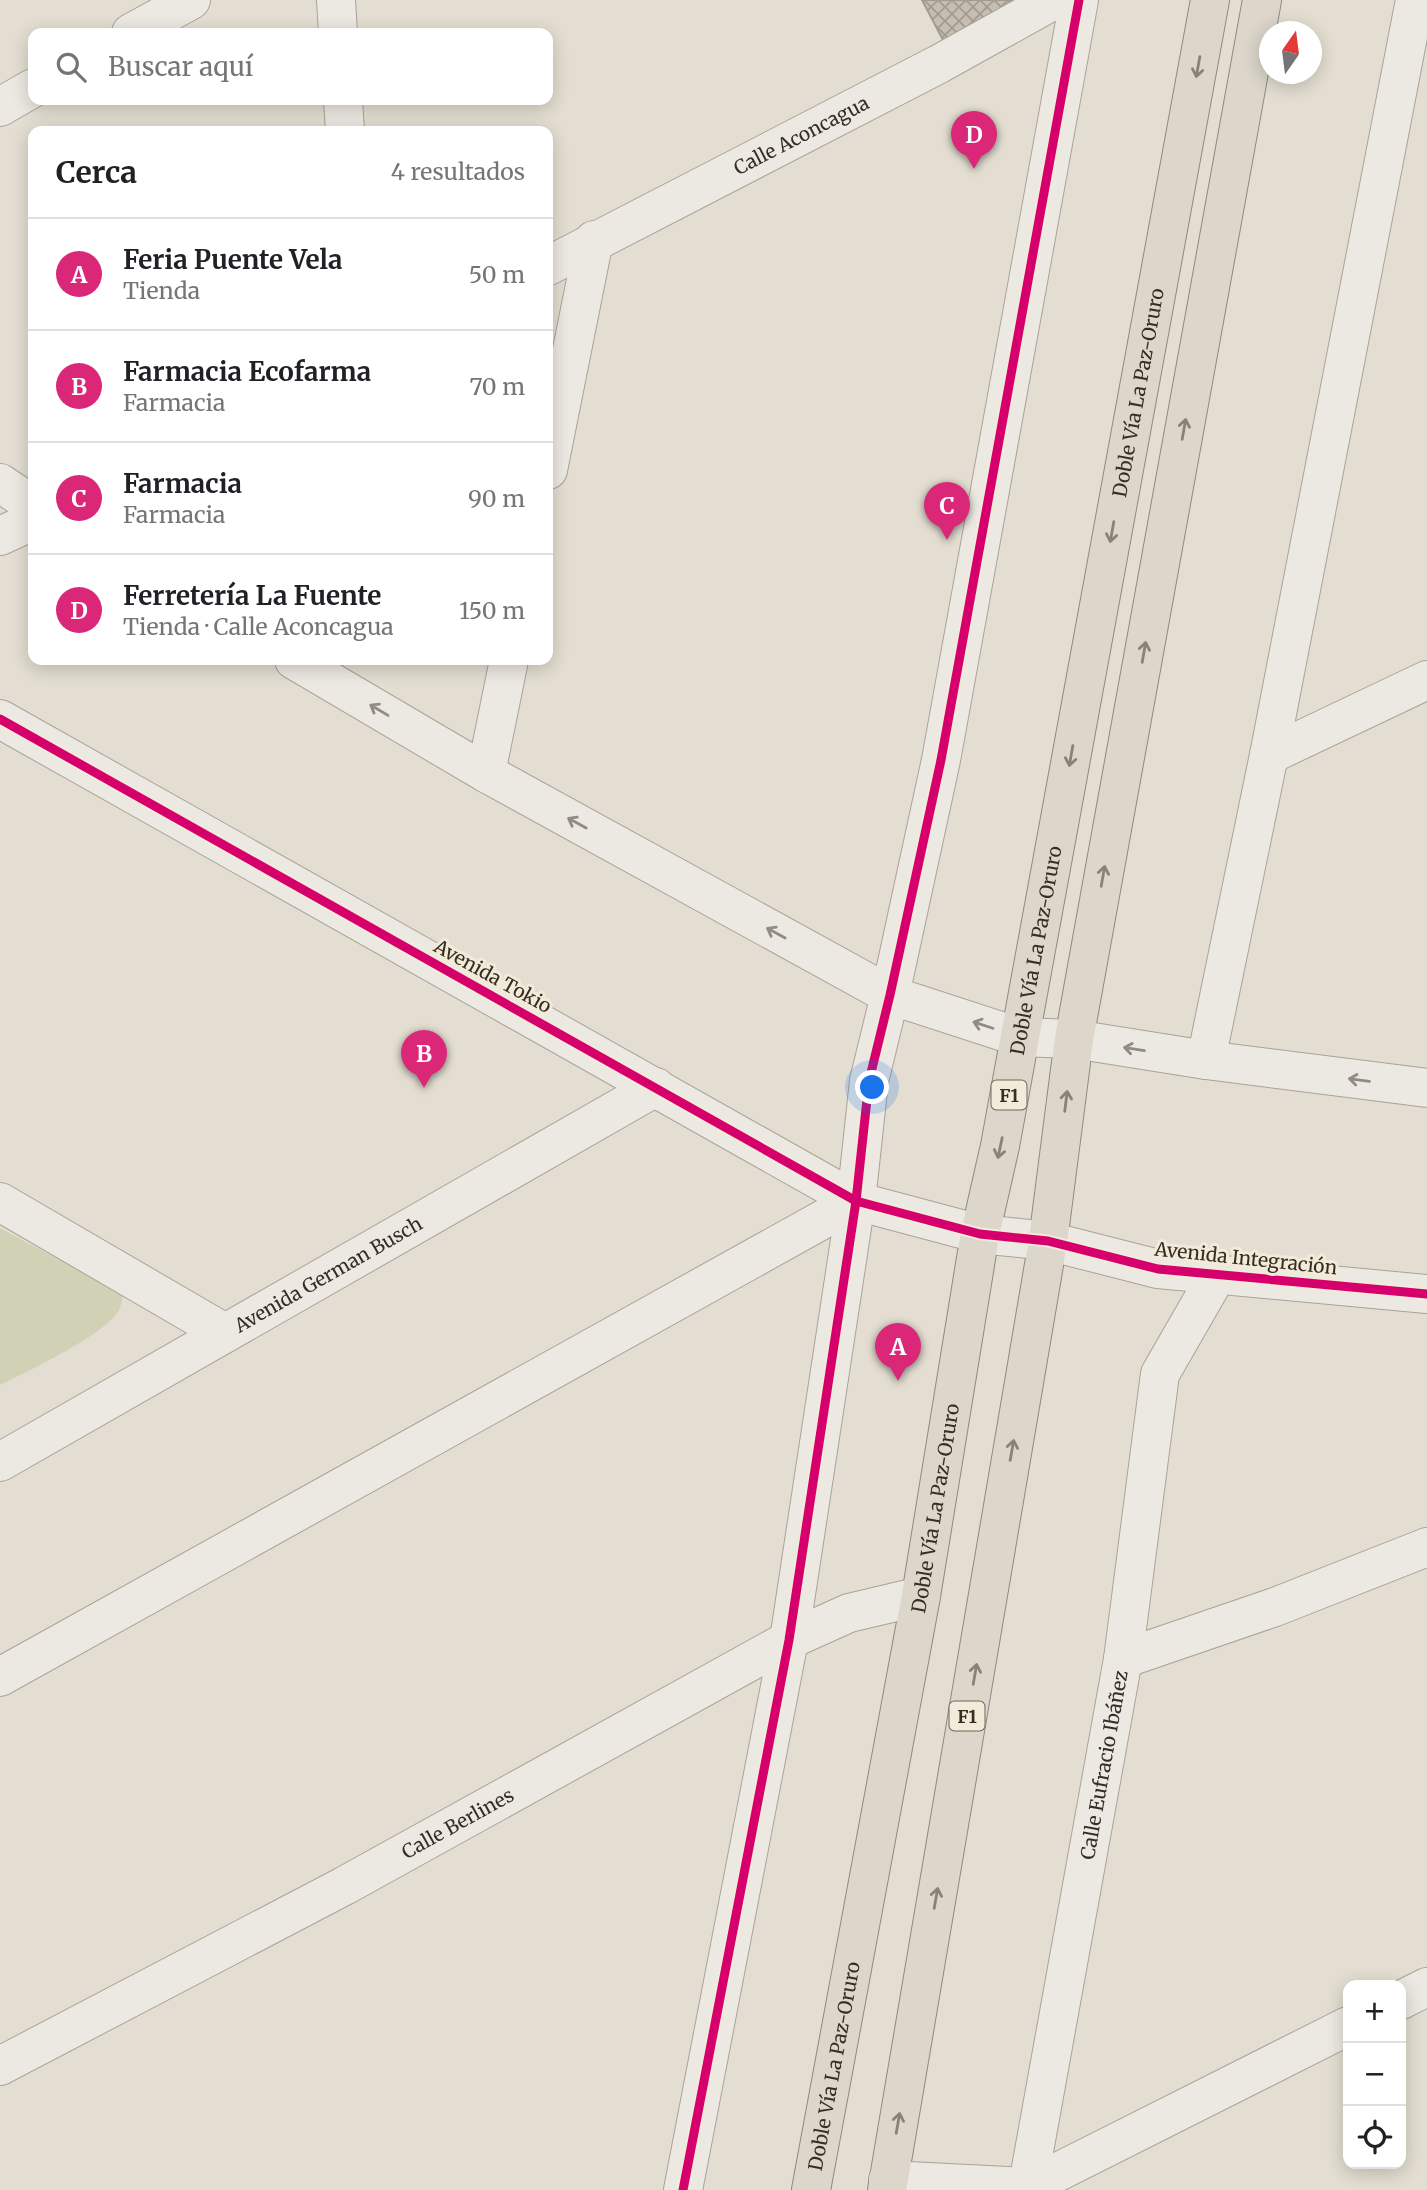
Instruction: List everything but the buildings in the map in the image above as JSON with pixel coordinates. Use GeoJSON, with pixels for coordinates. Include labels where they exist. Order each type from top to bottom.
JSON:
{"type":"FeatureCollection","features":[{"type":"Feature","properties":{"kind":"highway","name":"Doble Vía La Paz-Oruro"},"geometry":{"type":"LineString","coordinates":[[811,2190],[921,1597],[981,1234],[1000,1146],[1210,0]]}},
{"type":"Feature","properties":{"kind":"highway","name":"F1"},"geometry":{"type":"LineString","coordinates":[[888,2185],[1048,1241],[1074,1040],[1262,0]]}},
{"type":"Feature","properties":{"kind":"street"},"geometry":{"type":"LineString","coordinates":[[140,28],[191,0]]}},
{"type":"Feature","properties":{"kind":"street"},"geometry":{"type":"LineString","coordinates":[[336,0],[338,28]]}},
{"type":"Feature","properties":{"kind":"street","name":"Calle Aconcagua"},"geometry":{"type":"LineString","coordinates":[[553,263],[939,64],[1054,0]]}},
{"type":"Feature","properties":{"kind":"street"},"geometry":{"type":"LineString","coordinates":[[683,2190],[789,1640],[856,1201],[869,1081],[941,761],[1079,0]]}},
{"type":"Feature","properties":{"kind":"street"},"geometry":{"type":"LineString","coordinates":[[1206,1060],[1269,755],[1415,0]]}},
{"type":"Feature","properties":{"kind":"street"},"geometry":{"type":"LineString","coordinates":[[0,107],[28,91]]}},
{"type":"Feature","properties":{"kind":"street"},"geometry":{"type":"LineString","coordinates":[[343,105],[345,126]]}},
{"type":"Feature","properties":{"kind":"street"},"geometry":{"type":"LineString","coordinates":[[553,445],[594,240]]}},
{"type":"Feature","properties":{"kind":"street"},"geometry":{"type":"LineString","coordinates":[[0,483],[28,502]]}},
{"type":"Feature","properties":{"kind":"street"},"geometry":{"type":"LineString","coordinates":[[0,536],[28,523]]}},
{"type":"Feature","properties":{"kind":"street"},"geometry":{"type":"LineString","coordinates":[[302,665],[486,773],[890,995],[1019,1037],[1074,1040],[1427,1088]]}},
{"type":"Feature","properties":{"kind":"street"},"geometry":{"type":"LineString","coordinates":[[486,773],[508,665]]}},
{"type":"Feature","properties":{"kind":"street"},"geometry":{"type":"LineString","coordinates":[[1269,755],[1427,680]]}},
{"type":"Feature","properties":{"kind":"street","name":"Avenida Tokio"},"geometry":{"type":"LineString","coordinates":[[0,719],[856,1201],[981,1234]]}},
{"type":"Feature","properties":{"kind":"street","name":"Avenida German Busch"},"geometry":{"type":"LineString","coordinates":[[0,1462],[656,1087]]}},
{"type":"Feature","properties":{"kind":"street"},"geometry":{"type":"LineString","coordinates":[[0,1677],[856,1201]]}},
{"type":"Feature","properties":{"kind":"street"},"geometry":{"type":"LineString","coordinates":[[0,1202],[225,1333]]}},
{"type":"Feature","properties":{"kind":"street","name":"Avenida Integración"},"geometry":{"type":"LineString","coordinates":[[981,1234],[1048,1241],[1158,1269],[1427,1294]]}},
{"type":"Feature","properties":{"kind":"street"},"geometry":{"type":"LineString","coordinates":[[1123,1659],[1160,1374],[1217,1275]]}},
{"type":"Feature","properties":{"kind":"street","name":"Calle Eufracio Ibáñez"},"geometry":{"type":"LineString","coordinates":[[1028,2189],[1123,1659],[1275,1608],[1427,1547]]}},
{"type":"Feature","properties":{"kind":"street","name":"Calle Berlines"},"geometry":{"type":"LineString","coordinates":[[0,2066],[344,1886],[789,1640],[849,1613],[921,1597]]}},
{"type":"Feature","properties":{"kind":"street"},"geometry":{"type":"LineString","coordinates":[[1406,1998],[1427,1987]]}},
{"type":"Feature","properties":{"kind":"street"},"geometry":{"type":"LineString","coordinates":[[888,2185],[1028,2189],[1343,2029]]}},
{"type":"Feature","properties":{"kind":"green space"},"geometry":{"type":"Polygon","coordinates":[[[0,1228],[123,1294],[119,1310],[99,1330],[65,1352],[0,1385],[0,1228]]]}},
{"type":"Feature","properties":{"kind":"cycle path"},"geometry":{"type":"LineString","coordinates":[[683,2190],[789,1640],[856,1201],[869,1081],[941,760],[1079,0]]}},
{"type":"Feature","properties":{"kind":"cycle path"},"geometry":{"type":"LineString","coordinates":[[0,719],[856,1201],[980,1234],[1048,1241],[1158,1269],[1427,1294]]}},
{"type":"Feature","properties":{"kind":"place","name":"Ferretería La Fuente"},"geometry":{"type":"Point","coordinates":[974,169]}},
{"type":"Feature","properties":{"kind":"place","name":"Farmacia"},"geometry":{"type":"Point","coordinates":[947,540]}},
{"type":"Feature","properties":{"kind":"place","name":"Farmacia Ecofarma"},"geometry":{"type":"Point","coordinates":[424,1088]}},
{"type":"Feature","properties":{"kind":"place","name":"Feria Puente Vela"},"geometry":{"type":"Point","coordinates":[898,1381]}}]}
